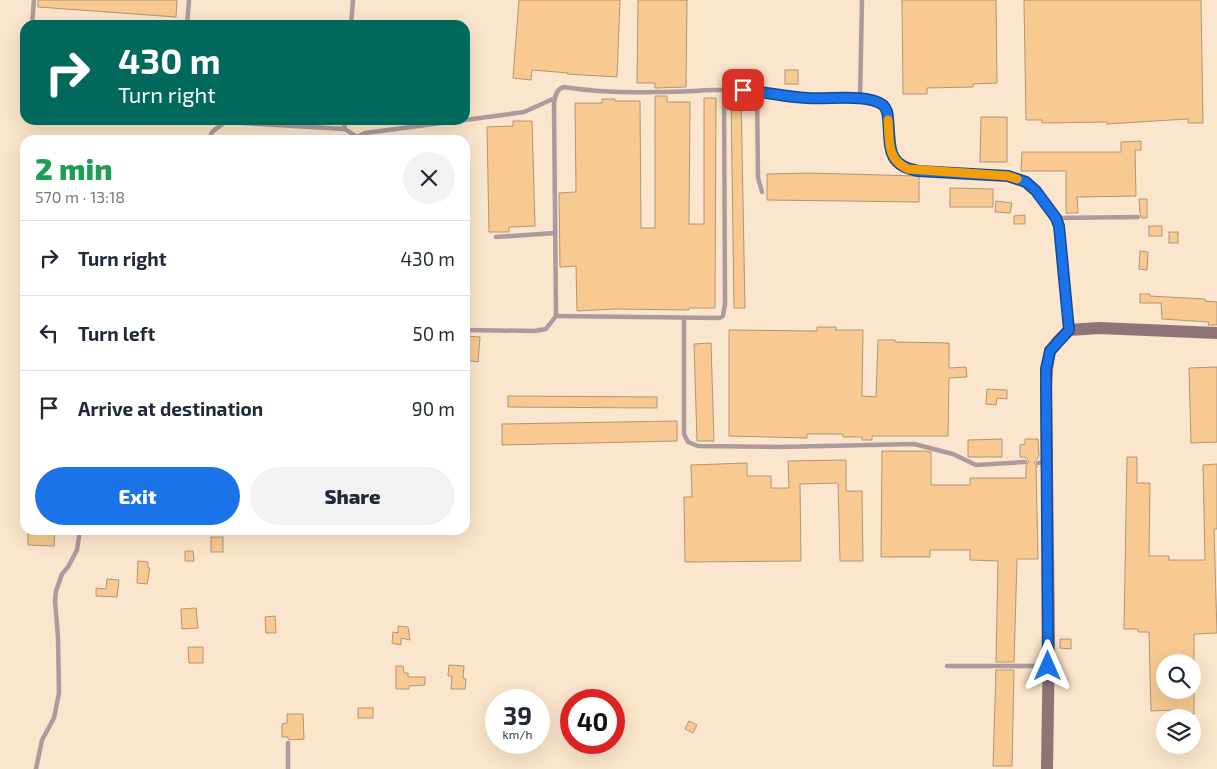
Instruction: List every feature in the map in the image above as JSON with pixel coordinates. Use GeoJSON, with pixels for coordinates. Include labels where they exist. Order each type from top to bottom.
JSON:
{"type":"FeatureCollection","features":[{"type":"Feature","properties":{"kind":"street"},"geometry":{"type":"LineString","coordinates":[[1047,769],[1048,666],[1043,462],[1046,369],[1050,351],[1069,330],[1099,328],[1217,334]]}},
{"type":"Feature","properties":{"kind":"lane"},"geometry":{"type":"LineString","coordinates":[[32,20],[34,0]]}},
{"type":"Feature","properties":{"kind":"lane"},"geometry":{"type":"LineString","coordinates":[[187,20],[189,0]]}},
{"type":"Feature","properties":{"kind":"lane"},"geometry":{"type":"LineString","coordinates":[[351,20],[353,0]]}},
{"type":"Feature","properties":{"kind":"lane"},"geometry":{"type":"LineString","coordinates":[[860,99],[862,0]]}},
{"type":"Feature","properties":{"kind":"lane"},"geometry":{"type":"LineString","coordinates":[[470,330],[535,331],[546,329],[556,316],[555,98],[560,88],[564,87],[610,92],[757,91],[808,98],[875,101],[884,106],[888,114],[890,149],[898,164],[918,171],[1008,176],[1026,182],[1036,191],[1056,218],[1061,243],[1069,330]]}},
{"type":"Feature","properties":{"kind":"lane"},"geometry":{"type":"LineString","coordinates":[[556,316],[720,318],[725,312],[724,90]]}},
{"type":"Feature","properties":{"kind":"lane"},"geometry":{"type":"LineString","coordinates":[[757,91],[758,178],[762,192]]}},
{"type":"Feature","properties":{"kind":"lane"},"geometry":{"type":"LineString","coordinates":[[470,119],[524,112],[555,98]]}},
{"type":"Feature","properties":{"kind":"lane"},"geometry":{"type":"LineString","coordinates":[[211,135],[221,125]]}},
{"type":"Feature","properties":{"kind":"lane"},"geometry":{"type":"LineString","coordinates":[[270,125],[345,130],[351,135]]}},
{"type":"Feature","properties":{"kind":"lane"},"geometry":{"type":"LineString","coordinates":[[344,125],[345,130]]}},
{"type":"Feature","properties":{"kind":"lane"},"geometry":{"type":"LineString","coordinates":[[362,135],[365,133],[426,125]]}},
{"type":"Feature","properties":{"kind":"lane"},"geometry":{"type":"LineString","coordinates":[[1056,218],[1138,217]]}},
{"type":"Feature","properties":{"kind":"lane"},"geometry":{"type":"LineString","coordinates":[[496,237],[555,233]]}},
{"type":"Feature","properties":{"kind":"lane"},"geometry":{"type":"LineString","coordinates":[[684,318],[684,434],[688,442],[714,447],[914,444],[953,454],[976,465],[1026,462]]}},
{"type":"Feature","properties":{"kind":"lane"},"geometry":{"type":"LineString","coordinates":[[36,769],[42,740],[54,718],[60,692],[56,591],[62,574],[77,550],[79,535]]}},
{"type":"Feature","properties":{"kind":"lane"},"geometry":{"type":"LineString","coordinates":[[947,666],[1048,666]]}},
{"type":"Feature","properties":{"kind":"lane"},"geometry":{"type":"LineString","coordinates":[[288,743],[288,769]]}},
{"type":"Feature","properties":{"kind":"building"},"geometry":{"type":"Polygon","coordinates":[[[38,0],[177,0],[176,17],[38,7],[38,0]]]}},
{"type":"Feature","properties":{"kind":"building"},"geometry":{"type":"Polygon","coordinates":[[[519,0],[620,0],[617,77],[532,70],[531,80],[513,78],[519,0]]]}},
{"type":"Feature","properties":{"kind":"building"},"geometry":{"type":"Polygon","coordinates":[[[638,0],[687,0],[686,87],[655,88],[655,83],[637,83],[638,0]]]}},
{"type":"Feature","properties":{"kind":"building"},"geometry":{"type":"Polygon","coordinates":[[[902,0],[996,0],[997,83],[973,84],[973,87],[927,88],[927,94],[903,94],[902,0]]]}},
{"type":"Feature","properties":{"kind":"building"},"geometry":{"type":"Polygon","coordinates":[[[1024,0],[1201,0],[1203,123],[1188,123],[1188,119],[1107,124],[1107,122],[1042,123],[1042,120],[1026,120],[1024,0]]]}},
{"type":"Feature","properties":{"kind":"building"},"geometry":{"type":"Polygon","coordinates":[[[785,70],[798,70],[798,84],[785,84],[785,70]]]}},
{"type":"Feature","properties":{"kind":"building"},"geometry":{"type":"Polygon","coordinates":[[[731,94],[741,94],[745,308],[734,308],[731,94]]]}},
{"type":"Feature","properties":{"kind":"building"},"geometry":{"type":"Polygon","coordinates":[[[655,96],[667,96],[667,102],[690,102],[689,224],[704,224],[704,98],[716,98],[715,308],[577,311],[576,266],[560,267],[559,193],[576,192],[575,103],[602,103],[602,99],[640,101],[641,228],[655,228],[655,96]]]}},
{"type":"Feature","properties":{"kind":"building"},"geometry":{"type":"Polygon","coordinates":[[[981,117],[1007,117],[1007,162],[980,162],[981,117]]]}},
{"type":"Feature","properties":{"kind":"building"},"geometry":{"type":"Polygon","coordinates":[[[513,121],[532,121],[535,226],[509,227],[509,232],[489,232],[487,127],[513,126],[513,121]]]}},
{"type":"Feature","properties":{"kind":"building"},"geometry":{"type":"Polygon","coordinates":[[[1141,141],[1141,150],[1135,150],[1136,196],[1077,197],[1078,213],[1066,213],[1066,171],[1021,171],[1022,152],[1121,152],[1121,142],[1141,141]]]}},
{"type":"Feature","properties":{"kind":"building"},"geometry":{"type":"Polygon","coordinates":[[[809,173],[919,176],[919,202],[767,200],[767,174],[809,173]]]}},
{"type":"Feature","properties":{"kind":"building"},"geometry":{"type":"Polygon","coordinates":[[[950,188],[993,189],[993,207],[950,207],[950,188]]]}},
{"type":"Feature","properties":{"kind":"building"},"geometry":{"type":"Polygon","coordinates":[[[1139,199],[1147,199],[1147,218],[1142,218],[1139,199]]]}},
{"type":"Feature","properties":{"kind":"building"},"geometry":{"type":"Polygon","coordinates":[[[996,201],[1012,203],[1010,213],[995,212],[996,201]]]}},
{"type":"Feature","properties":{"kind":"building"},"geometry":{"type":"Polygon","coordinates":[[[1025,215],[1025,224],[1014,224],[1014,216],[1025,215]]]}},
{"type":"Feature","properties":{"kind":"building"},"geometry":{"type":"Polygon","coordinates":[[[1149,226],[1162,226],[1162,236],[1149,236],[1149,226]]]}},
{"type":"Feature","properties":{"kind":"building"},"geometry":{"type":"Polygon","coordinates":[[[1169,232],[1178,232],[1178,243],[1169,243],[1169,232]]]}},
{"type":"Feature","properties":{"kind":"building"},"geometry":{"type":"Polygon","coordinates":[[[1140,251],[1148,252],[1147,270],[1139,269],[1140,251]]]}},
{"type":"Feature","properties":{"kind":"building"},"geometry":{"type":"Polygon","coordinates":[[[1140,294],[1205,299],[1205,301],[1217,302],[1217,325],[1208,325],[1209,322],[1162,319],[1161,303],[1140,303],[1140,294]]]}},
{"type":"Feature","properties":{"kind":"building"},"geometry":{"type":"Polygon","coordinates":[[[817,327],[836,327],[836,330],[863,330],[862,396],[876,397],[878,340],[949,343],[949,368],[966,367],[967,377],[949,378],[948,436],[872,436],[872,440],[862,440],[862,437],[843,437],[843,434],[807,434],[807,438],[729,436],[729,330],[817,331],[817,327]]]}},
{"type":"Feature","properties":{"kind":"building"},"geometry":{"type":"Polygon","coordinates":[[[470,336],[480,337],[478,362],[470,361],[470,336]]]}},
{"type":"Feature","properties":{"kind":"building"},"geometry":{"type":"Polygon","coordinates":[[[711,343],[714,441],[697,441],[694,344],[711,343]]]}},
{"type":"Feature","properties":{"kind":"building"},"geometry":{"type":"Polygon","coordinates":[[[1217,367],[1217,442],[1191,443],[1189,368],[1217,367]]]}},
{"type":"Feature","properties":{"kind":"building"},"geometry":{"type":"Polygon","coordinates":[[[987,389],[1007,390],[1007,399],[997,398],[996,405],[986,404],[987,389]]]}},
{"type":"Feature","properties":{"kind":"building"},"geometry":{"type":"Polygon","coordinates":[[[508,396],[657,397],[657,408],[508,407],[508,396]]]}},
{"type":"Feature","properties":{"kind":"building"},"geometry":{"type":"Polygon","coordinates":[[[677,421],[677,441],[502,445],[502,424],[677,421]]]}},
{"type":"Feature","properties":{"kind":"building"},"geometry":{"type":"Polygon","coordinates":[[[1002,439],[1002,457],[968,457],[968,440],[1002,439]]]}},
{"type":"Feature","properties":{"kind":"building"},"geometry":{"type":"Polygon","coordinates":[[[1025,439],[1038,439],[1039,456],[1034,463],[1038,467],[1036,467],[1038,559],[1017,559],[1014,662],[996,662],[998,561],[970,560],[970,550],[930,550],[930,557],[881,557],[882,451],[931,452],[931,485],[970,485],[970,478],[1026,478],[1026,466],[1029,461],[1025,457],[1020,457],[1020,445],[1025,444],[1025,439]]]}},
{"type":"Feature","properties":{"kind":"building"},"geometry":{"type":"Polygon","coordinates":[[[1127,457],[1137,457],[1137,483],[1150,483],[1149,556],[1169,556],[1169,560],[1205,560],[1203,465],[1217,464],[1217,529],[1214,529],[1217,633],[1194,634],[1194,654],[1156,654],[1156,699],[1194,699],[1194,709],[1156,709],[1156,711],[1151,711],[1149,632],[1138,632],[1138,629],[1124,629],[1127,457]]]}},
{"type":"Feature","properties":{"kind":"building"},"geometry":{"type":"Polygon","coordinates":[[[846,460],[846,491],[862,491],[863,561],[840,561],[838,483],[800,484],[801,561],[685,562],[684,497],[692,497],[691,465],[747,463],[747,476],[771,476],[771,488],[789,488],[788,461],[846,460]]]}},
{"type":"Feature","properties":{"kind":"building"},"geometry":{"type":"Polygon","coordinates":[[[28,535],[55,535],[54,546],[28,545],[28,535]]]}},
{"type":"Feature","properties":{"kind":"building"},"geometry":{"type":"Polygon","coordinates":[[[211,537],[223,537],[223,552],[211,552],[211,537]]]}},
{"type":"Feature","properties":{"kind":"building"},"geometry":{"type":"Polygon","coordinates":[[[185,551],[193,551],[194,561],[185,561],[185,551]]]}},
{"type":"Feature","properties":{"kind":"building"},"geometry":{"type":"Polygon","coordinates":[[[138,561],[148,562],[148,568],[150,568],[147,584],[137,583],[138,561]]]}},
{"type":"Feature","properties":{"kind":"building"},"geometry":{"type":"Polygon","coordinates":[[[107,579],[119,580],[117,597],[96,596],[96,588],[106,589],[107,579]]]}},
{"type":"Feature","properties":{"kind":"building"},"geometry":{"type":"Polygon","coordinates":[[[196,608],[198,628],[182,629],[181,609],[196,608]]]}},
{"type":"Feature","properties":{"kind":"building"},"geometry":{"type":"Polygon","coordinates":[[[275,616],[276,633],[266,633],[265,617],[275,616]]]}},
{"type":"Feature","properties":{"kind":"building"},"geometry":{"type":"Polygon","coordinates":[[[398,626],[408,627],[410,640],[401,638],[401,645],[392,643],[393,632],[398,633],[398,626]]]}},
{"type":"Feature","properties":{"kind":"building"},"geometry":{"type":"Polygon","coordinates":[[[1060,639],[1071,639],[1071,649],[1060,648],[1060,639]]]}},
{"type":"Feature","properties":{"kind":"building"},"geometry":{"type":"Polygon","coordinates":[[[188,647],[203,647],[203,663],[189,663],[188,647]]]}},
{"type":"Feature","properties":{"kind":"building"},"geometry":{"type":"Polygon","coordinates":[[[449,665],[464,666],[463,678],[466,679],[465,689],[451,689],[452,676],[448,676],[449,665]]]}},
{"type":"Feature","properties":{"kind":"building"},"geometry":{"type":"Polygon","coordinates":[[[396,666],[403,666],[404,673],[408,673],[408,677],[425,677],[425,685],[409,686],[409,689],[396,689],[396,666]]]}},
{"type":"Feature","properties":{"kind":"building"},"geometry":{"type":"Polygon","coordinates":[[[996,670],[1014,670],[1012,766],[993,766],[996,670]]]}},
{"type":"Feature","properties":{"kind":"building"},"geometry":{"type":"Polygon","coordinates":[[[358,708],[373,708],[373,718],[358,718],[358,708]]]}},
{"type":"Feature","properties":{"kind":"building"},"geometry":{"type":"Polygon","coordinates":[[[287,714],[303,714],[304,739],[290,740],[288,737],[282,737],[282,724],[287,723],[287,714]]]}},
{"type":"Feature","properties":{"kind":"building"},"geometry":{"type":"Polygon","coordinates":[[[689,721],[697,725],[693,733],[685,729],[689,721]]]}},
{"type":"Feature","properties":{"kind":"slow traffic"},"geometry":{"type":"LineString","coordinates":[[888,120],[890,149],[898,164],[908,169],[1008,176],[1017,179]]}},
{"type":"Feature","properties":{"kind":"route"},"geometry":{"type":"LineString","coordinates":[[743,90],[808,98],[875,101],[884,106],[888,114],[890,149],[898,164],[918,171],[1008,176],[1026,182],[1044,200],[1056,218],[1061,243],[1069,330],[1050,351],[1046,369],[1048,666]]}}]}
